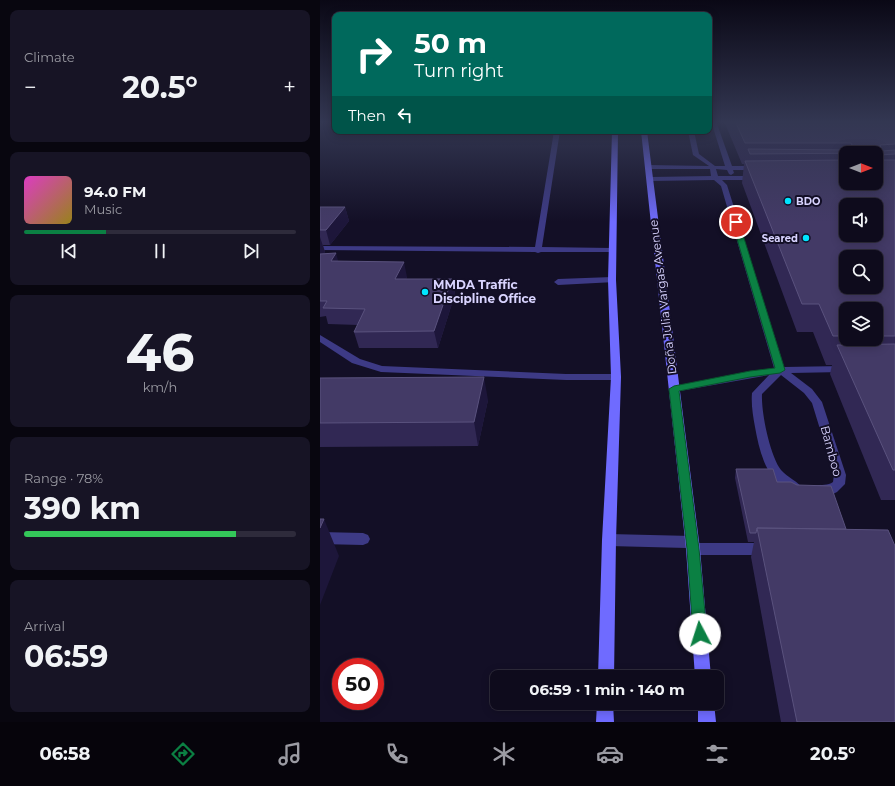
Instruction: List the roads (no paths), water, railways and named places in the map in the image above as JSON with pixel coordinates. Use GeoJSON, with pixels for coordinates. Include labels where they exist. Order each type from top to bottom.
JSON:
{"type":"FeatureCollection","features":[{"type":"Feature","properties":{"kind":"main road"},"geometry":{"type":"LineString","coordinates":[[606,670],[609,540],[616,377],[612,280],[614,155]]}},
{"type":"Feature","properties":{"kind":"main road","name":"Doña Julia Vargas Avenue"},"geometry":{"type":"LineString","coordinates":[[647,155],[692,545],[702,670]]}},
{"type":"Feature","properties":{"kind":"main road"},"geometry":{"type":"LineString","coordinates":[[605,710],[605,722]]}},
{"type":"Feature","properties":{"kind":"main road"},"geometry":{"type":"LineString","coordinates":[[706,710],[707,722]]}},
{"type":"Feature","properties":{"kind":"lane"},"geometry":{"type":"LineString","coordinates":[[538,251],[553,155]]}},
{"type":"Feature","properties":{"kind":"lane"},"geometry":{"type":"LineString","coordinates":[[696,155],[712,165],[715,178],[724,185],[780,370]]}},
{"type":"Feature","properties":{"kind":"lane"},"geometry":{"type":"LineString","coordinates":[[724,155],[732,178]]}},
{"type":"Feature","properties":{"kind":"lane"},"geometry":{"type":"LineString","coordinates":[[648,167],[768,168]]}},
{"type":"Feature","properties":{"kind":"lane"},"geometry":{"type":"LineString","coordinates":[[724,185],[732,178]]}},
{"type":"Feature","properties":{"kind":"lane"},"geometry":{"type":"LineString","coordinates":[[650,179],[762,178]]}},
{"type":"Feature","properties":{"kind":"lane"},"geometry":{"type":"LineString","coordinates":[[320,248],[538,251],[612,250]]}},
{"type":"Feature","properties":{"kind":"lane"},"geometry":{"type":"LineString","coordinates":[[558,282],[612,280]]}},
{"type":"Feature","properties":{"kind":"lane"},"geometry":{"type":"LineString","coordinates":[[320,338],[356,361],[381,369],[566,377],[616,377]]}},
{"type":"Feature","properties":{"kind":"lane"},"geometry":{"type":"LineString","coordinates":[[674,389],[750,374],[780,370],[857,369]]}},
{"type":"Feature","properties":{"kind":"lane","name":"Bamboo"},"geometry":{"type":"LineString","coordinates":[[780,370],[808,392],[817,402],[840,475],[839,484],[832,489],[795,488],[783,481],[771,467],[755,398],[757,393],[780,370]]}},
{"type":"Feature","properties":{"kind":"lane"},"geometry":{"type":"LineString","coordinates":[[320,538],[363,539]]}},
{"type":"Feature","properties":{"kind":"lane"},"geometry":{"type":"LineString","coordinates":[[609,540],[775,549]]}},
{"type":"Feature","properties":{"kind":"place","name":"BDO"},"geometry":{"type":"Point","coordinates":[788,201]}},
{"type":"Feature","properties":{"kind":"place","name":"Seared"},"geometry":{"type":"Point","coordinates":[806,238]}},
{"type":"Feature","properties":{"kind":"place","name":"MMDA Traffic Discipline Office"},"geometry":{"type":"Point","coordinates":[425,292]}}]}
